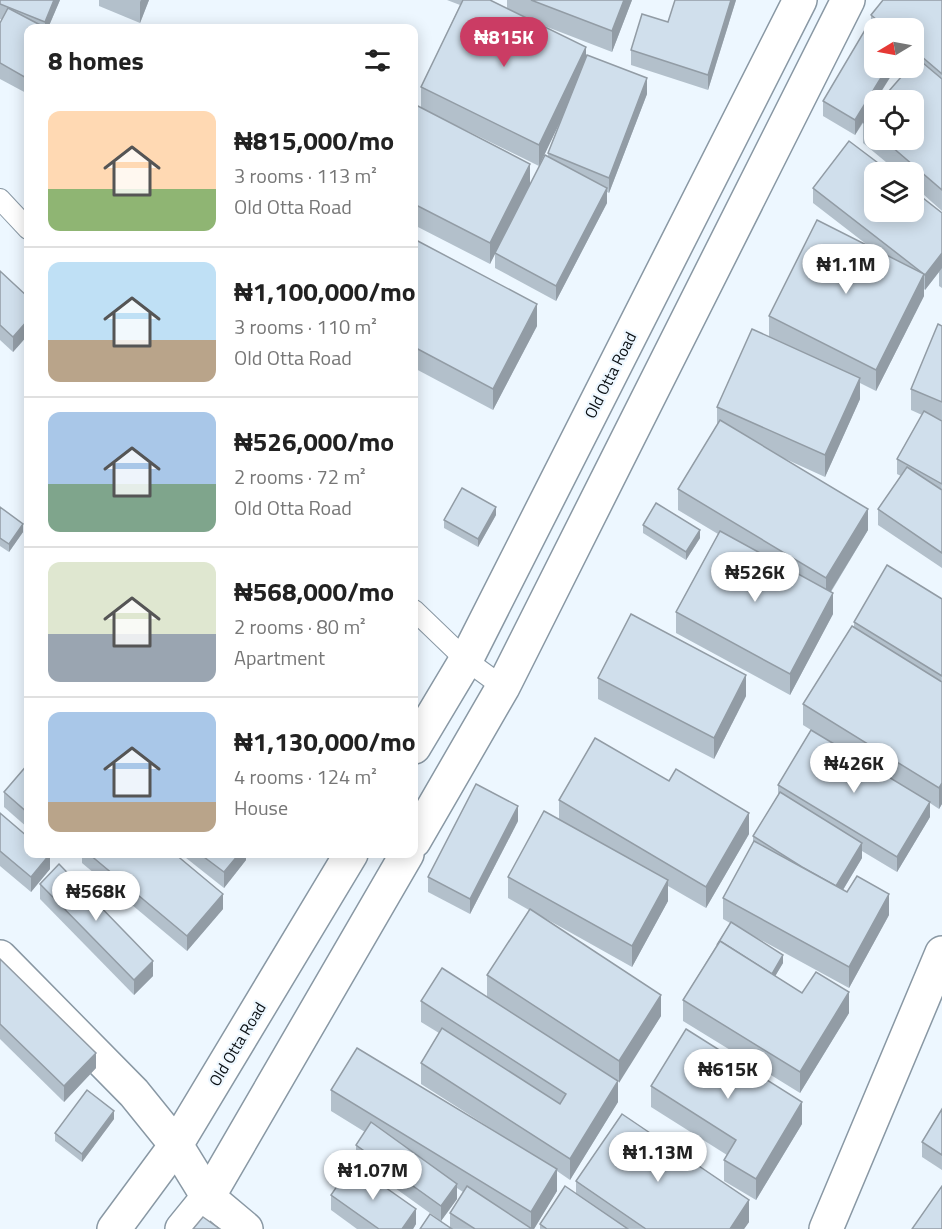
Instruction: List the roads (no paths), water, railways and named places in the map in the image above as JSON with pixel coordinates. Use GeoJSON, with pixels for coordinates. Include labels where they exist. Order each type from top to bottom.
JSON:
{"type":"FeatureCollection","features":[{"type":"Feature","properties":{"kind":"main road","name":"Old Otta Road"},"geometry":{"type":"LineString","coordinates":[[418,740],[466,660],[800,0]]}},
{"type":"Feature","properties":{"kind":"main road"},"geometry":{"type":"LineString","coordinates":[[418,834],[503,687],[848,0]]}},
{"type":"Feature","properties":{"kind":"main road","name":"Old Otta Road"},"geometry":{"type":"LineString","coordinates":[[114,1229],[176,1145],[349,858]]}},
{"type":"Feature","properties":{"kind":"main road"},"geometry":{"type":"LineString","coordinates":[[182,1229],[208,1197],[405,858]]}},
{"type":"Feature","properties":{"kind":"main road"},"geometry":{"type":"LineString","coordinates":[[826,1229],[942,953]]}},
{"type":"Feature","properties":{"kind":"main road"},"geometry":{"type":"LineString","coordinates":[[0,957],[134,1093],[176,1145],[208,1197],[246,1229]]}},
{"type":"Feature","properties":{"kind":"lane"},"geometry":{"type":"LineString","coordinates":[[0,199],[24,225]]}},
{"type":"Feature","properties":{"kind":"lane"},"geometry":{"type":"LineString","coordinates":[[418,614],[466,660],[503,687]]}}]}
